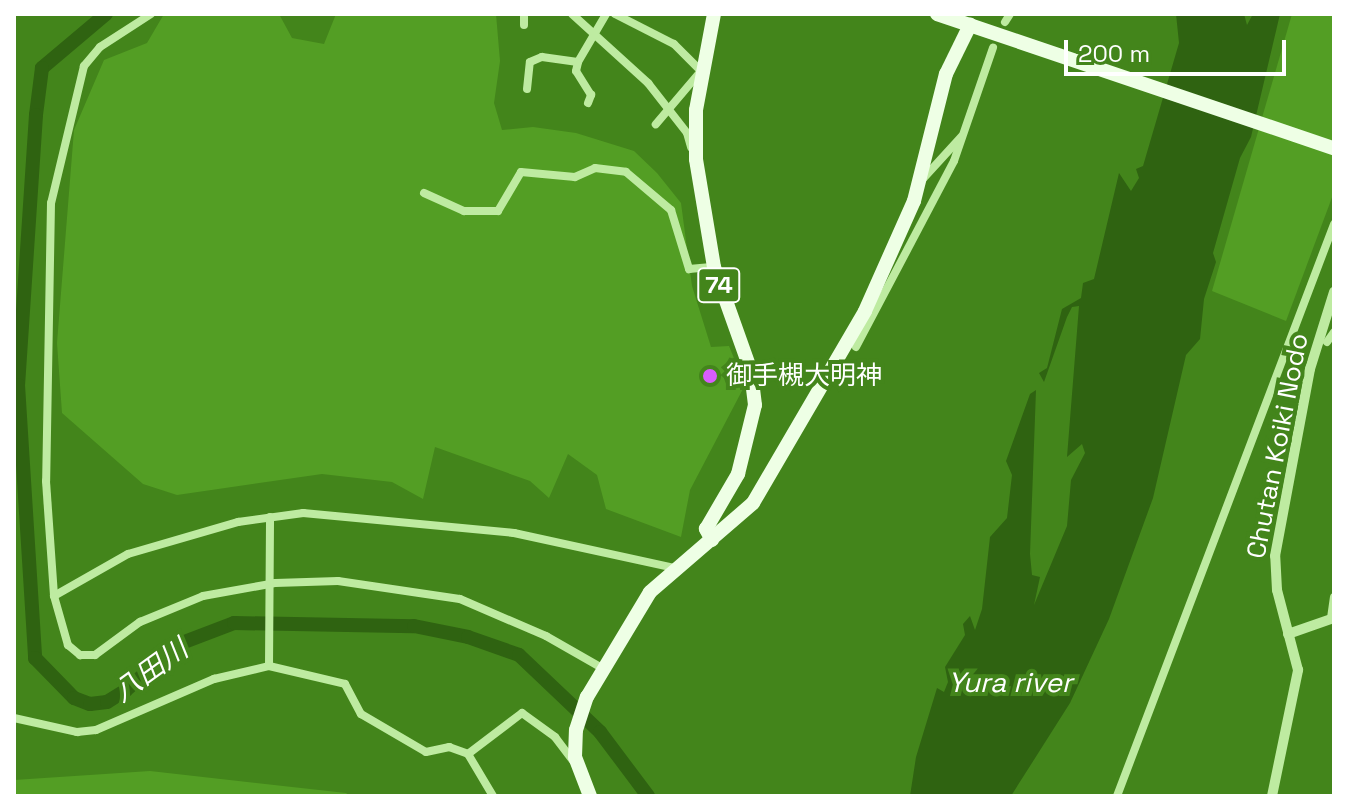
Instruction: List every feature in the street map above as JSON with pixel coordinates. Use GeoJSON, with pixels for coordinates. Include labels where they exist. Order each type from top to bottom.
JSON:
{"type":"FeatureCollection","features":[{"type":"Feature","properties":{"kind":"main road","name":"74"},"geometry":{"type":"LineString","coordinates":[[712,540],[706,529],[738,474],[755,405],[748,361],[714,267],[696,159],[701,71],[714,14]]}},
{"type":"Feature","properties":{"kind":"main road"},"geometry":{"type":"LineString","coordinates":[[937,14],[973,20],[1017,40],[1334,148]]}},
{"type":"Feature","properties":{"kind":"main road"},"geometry":{"type":"LineString","coordinates":[[590,796],[576,762],[579,715],[602,668],[628,621],[675,568],[753,503],[865,311],[920,182],[946,74],[973,20]]}},
{"type":"Feature","properties":{"kind":"street"},"geometry":{"type":"LineString","coordinates":[[151,14],[100,47],[84,66],[51,203],[46,481],[54,596],[68,645],[86,656],[140,622],[192,599],[270,585],[338,581],[441,594],[535,631],[602,668]]}},
{"type":"Feature","properties":{"kind":"street"},"geometry":{"type":"LineString","coordinates":[[524,14],[524,25]]}},
{"type":"Feature","properties":{"kind":"street"},"geometry":{"type":"LineString","coordinates":[[572,14],[648,83],[687,133],[696,159]]}},
{"type":"Feature","properties":{"kind":"street"},"geometry":{"type":"LineString","coordinates":[[588,103],[591,95],[576,71],[578,62],[606,14]]}},
{"type":"Feature","properties":{"kind":"street"},"geometry":{"type":"LineString","coordinates":[[615,14],[674,44],[701,71],[656,124]]}},
{"type":"Feature","properties":{"kind":"street"},"geometry":{"type":"LineString","coordinates":[[856,347],[967,132],[993,48]]}},
{"type":"Feature","properties":{"kind":"street"},"geometry":{"type":"LineString","coordinates":[[527,89],[530,62],[542,57],[578,62]]}},
{"type":"Feature","properties":{"kind":"street"},"geometry":{"type":"LineString","coordinates":[[920,182],[967,132]]}},
{"type":"Feature","properties":{"kind":"street"},"geometry":{"type":"LineString","coordinates":[[424,193],[464,211],[498,211],[521,172],[575,177],[595,168],[626,172],[671,210],[689,269],[714,267]]}},
{"type":"Feature","properties":{"kind":"street"},"geometry":{"type":"LineString","coordinates":[[1117,796],[1334,224]]}},
{"type":"Feature","properties":{"kind":"street","name":"Chutan Koiki Nodo"},"geometry":{"type":"LineString","coordinates":[[1272,796],[1298,670],[1288,634],[1275,556],[1310,369],[1334,292]]}},
{"type":"Feature","properties":{"kind":"street"},"geometry":{"type":"LineString","coordinates":[[1327,342],[1334,332]]}},
{"type":"Feature","properties":{"kind":"street"},"geometry":{"type":"LineString","coordinates":[[54,596],[128,554],[270,517],[333,515],[514,533],[675,568]]}},
{"type":"Feature","properties":{"kind":"street"},"geometry":{"type":"LineString","coordinates":[[269,666],[270,517]]}},
{"type":"Feature","properties":{"kind":"street"},"geometry":{"type":"LineString","coordinates":[[1288,634],[1333,618],[1334,597]]}},
{"type":"Feature","properties":{"kind":"street"},"geometry":{"type":"LineString","coordinates":[[14,718],[77,732],[96,730],[214,679],[269,666],[345,684],[361,714],[426,752],[449,747],[468,754],[493,796]]}},
{"type":"Feature","properties":{"kind":"street"},"geometry":{"type":"LineString","coordinates":[[468,754],[522,713],[555,737],[576,762]]}},
{"type":"Feature","properties":{"kind":"shaded area"},"geometry":{"type":"Polygon","coordinates":[[[164,14],[279,14],[292,38],[324,44],[336,14],[496,14],[500,61],[494,103],[502,130],[533,127],[576,133],[634,151],[657,173],[681,203],[692,286],[711,347],[729,346],[745,385],[690,490],[681,537],[606,509],[597,475],[568,454],[549,498],[530,481],[435,447],[423,499],[392,482],[322,474],[177,495],[143,484],[62,413],[57,343],[74,130],[104,60],[147,43],[164,14]]]}},
{"type":"Feature","properties":{"kind":"shaded area"},"geometry":{"type":"Polygon","coordinates":[[[1292,14],[1334,14],[1334,192],[1286,321],[1212,291],[1292,14]]]}},
{"type":"Feature","properties":{"kind":"shaded area"},"geometry":{"type":"Polygon","coordinates":[[[150,771],[346,793],[350,796],[14,796],[14,780],[150,771]]]}},
{"type":"Feature","properties":{"kind":"water","name":"Yura river"},"geometry":{"type":"Polygon","coordinates":[[[1176,14],[1244,14],[1247,25],[1253,14],[1280,14],[1251,137],[1240,158],[1213,253],[1216,262],[1204,299],[1200,339],[1186,355],[1153,498],[1109,619],[1070,703],[1011,796],[910,796],[916,757],[937,688],[944,692],[948,682],[945,667],[965,635],[963,624],[970,616],[975,630],[982,609],[990,537],[1007,518],[1012,475],[1006,461],[1030,394],[1036,390],[1030,554],[1032,575],[1040,577],[1034,605],[1067,526],[1071,480],[1085,453],[1082,444],[1067,457],[1079,306],[1072,307],[1067,317],[1044,382],[1039,373],[1047,368],[1062,309],[1081,298],[1083,283],[1094,279],[1119,173],[1131,191],[1139,178],[1136,169],[1143,166],[1179,43],[1176,14]]]}},
{"type":"Feature","properties":{"kind":"waterway","name":"八田川"},"geometry":{"type":"LineString","coordinates":[[106,14],[42,68],[36,115],[18,385],[35,658],[74,698],[90,704],[107,702],[126,690],[179,644],[234,623],[414,626],[468,637],[519,655],[600,732],[648,796]]}},
{"type":"Feature","properties":{"kind":"place","name":"御手槻大明神"},"geometry":{"type":"Point","coordinates":[710,376]}}]}
